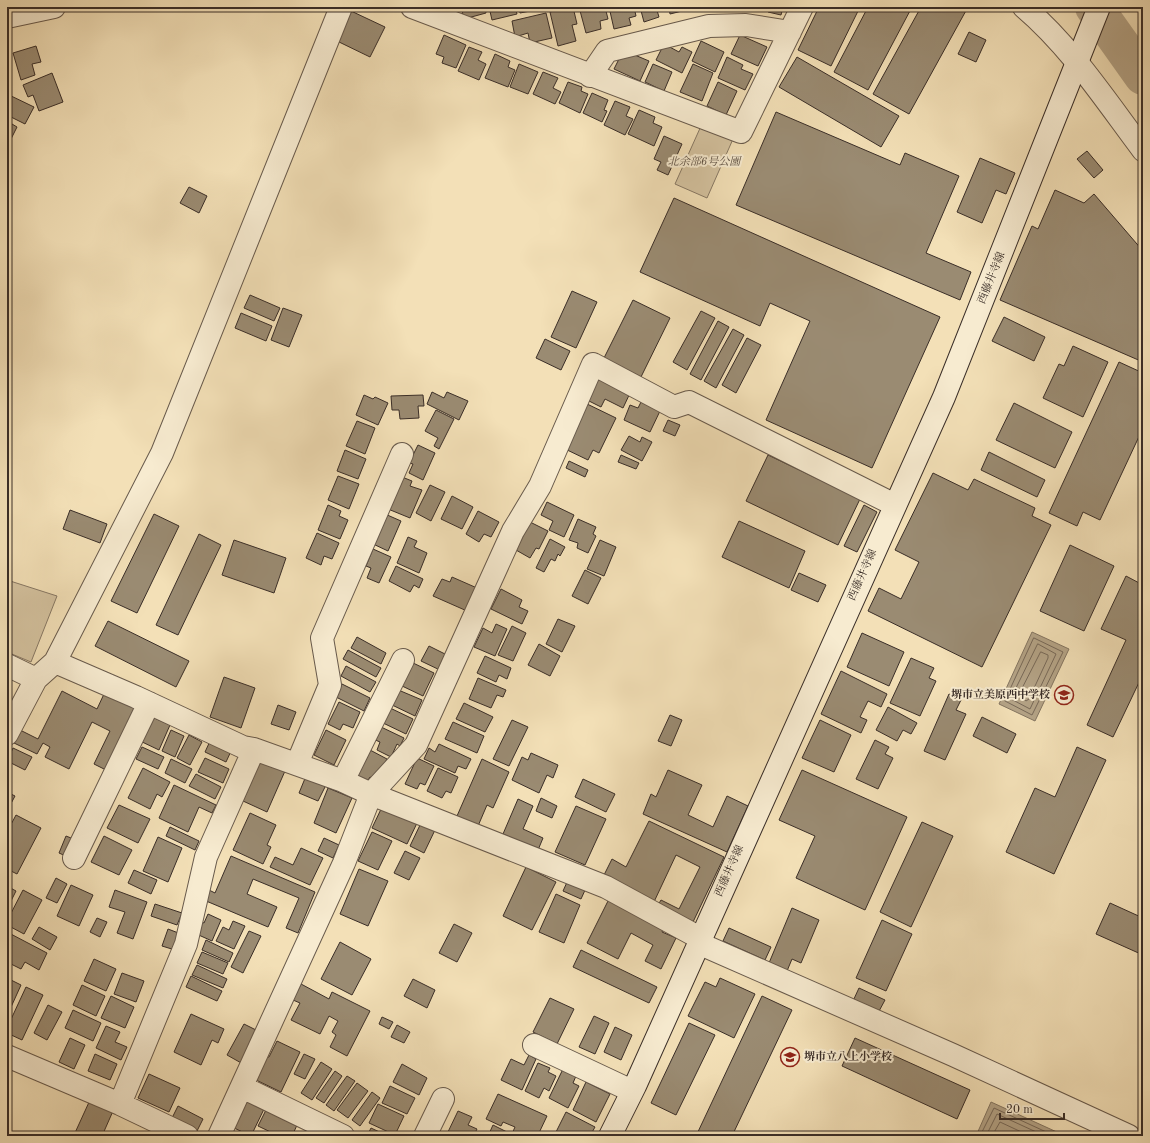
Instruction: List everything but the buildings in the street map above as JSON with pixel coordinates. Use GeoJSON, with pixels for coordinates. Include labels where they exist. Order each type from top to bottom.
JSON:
{"type":"FeatureCollection","features":[{"type":"Feature","properties":{"kind":"street"},"geometry":{"type":"LineString","coordinates":[[7,17],[54,7]]}},
{"type":"Feature","properties":{"kind":"street"},"geometry":{"type":"LineString","coordinates":[[7,734],[36,679],[55,662],[162,453],[340,7]]}},
{"type":"Feature","properties":{"kind":"street"},"geometry":{"type":"LineString","coordinates":[[424,9],[590,76],[741,132],[802,7]]}},
{"type":"Feature","properties":{"kind":"street"},"geometry":{"type":"LineString","coordinates":[[1024,7],[1080,55],[1143,150]]}},
{"type":"Feature","properties":{"kind":"street","name":"西藤井寺線"},"geometry":{"type":"LineString","coordinates":[[610,1136],[944,397],[1099,7]]}},
{"type":"Feature","properties":{"kind":"street"},"geometry":{"type":"LineString","coordinates":[[590,76],[607,51],[709,26],[746,25],[790,32]]}},
{"type":"Feature","properties":{"kind":"street"},"geometry":{"type":"LineString","coordinates":[[219,1136],[344,862],[371,794],[416,745],[513,531],[540,486],[593,364],[674,407],[689,402],[895,505]]}},
{"type":"Feature","properties":{"kind":"street"},"geometry":{"type":"LineString","coordinates":[[297,764],[330,685],[322,638],[402,454]]}},
{"type":"Feature","properties":{"kind":"street"},"geometry":{"type":"LineString","coordinates":[[343,781],[403,660]]}},
{"type":"Feature","properties":{"kind":"street"},"geometry":{"type":"LineString","coordinates":[[55,662],[149,703],[243,747],[254,749],[343,781],[371,794],[606,887],[699,940],[1129,1136]]}},
{"type":"Feature","properties":{"kind":"street"},"geometry":{"type":"LineString","coordinates":[[7,665],[36,679]]}},
{"type":"Feature","properties":{"kind":"street"},"geometry":{"type":"LineString","coordinates":[[74,858],[149,703]]}},
{"type":"Feature","properties":{"kind":"street"},"geometry":{"type":"LineString","coordinates":[[120,1104],[186,944],[206,857],[254,749]]}},
{"type":"Feature","properties":{"kind":"street"},"geometry":{"type":"LineString","coordinates":[[534,1045],[632,1090]]}},
{"type":"Feature","properties":{"kind":"street"},"geometry":{"type":"LineString","coordinates":[[7,1056],[120,1104],[187,1136]]}},
{"type":"Feature","properties":{"kind":"street"},"geometry":{"type":"LineString","coordinates":[[242,1087],[343,1136]]}},
{"type":"Feature","properties":{"kind":"street"},"geometry":{"type":"LineString","coordinates":[[425,1136],[443,1099]]}},
{"type":"Feature","properties":{"kind":"green space","name":"北余部6号公園"},"geometry":{"type":"Polygon","coordinates":[[[701,126],[733,139],[707,198],[675,184],[701,126]]]}},
{"type":"Feature","properties":{"kind":"green space"},"geometry":{"type":"Polygon","coordinates":[[[7,580],[57,596],[31,662],[7,652],[7,580]]]}},
{"type":"Feature","properties":{"kind":"water"},"geometry":{"type":"Polygon","coordinates":[[[1032,632],[1069,649],[1035,721],[999,704],[1032,632]]]}},
{"type":"Feature","properties":{"kind":"water"},"geometry":{"type":"Polygon","coordinates":[[[991,1102],[1059,1133],[1058,1136],[976,1136],[991,1102]]]}},
{"type":"Feature","properties":{"kind":"waterway"},"geometry":{"type":"LineString","coordinates":[[1094,7],[1143,76]]}},
{"type":"Feature","properties":{"kind":"place","name":"堺市立美原西中学校"},"geometry":{"type":"Point","coordinates":[1064,695]}},
{"type":"Feature","properties":{"kind":"place","name":"堺市立八上小学校"},"geometry":{"type":"Point","coordinates":[790,1057]}}]}
